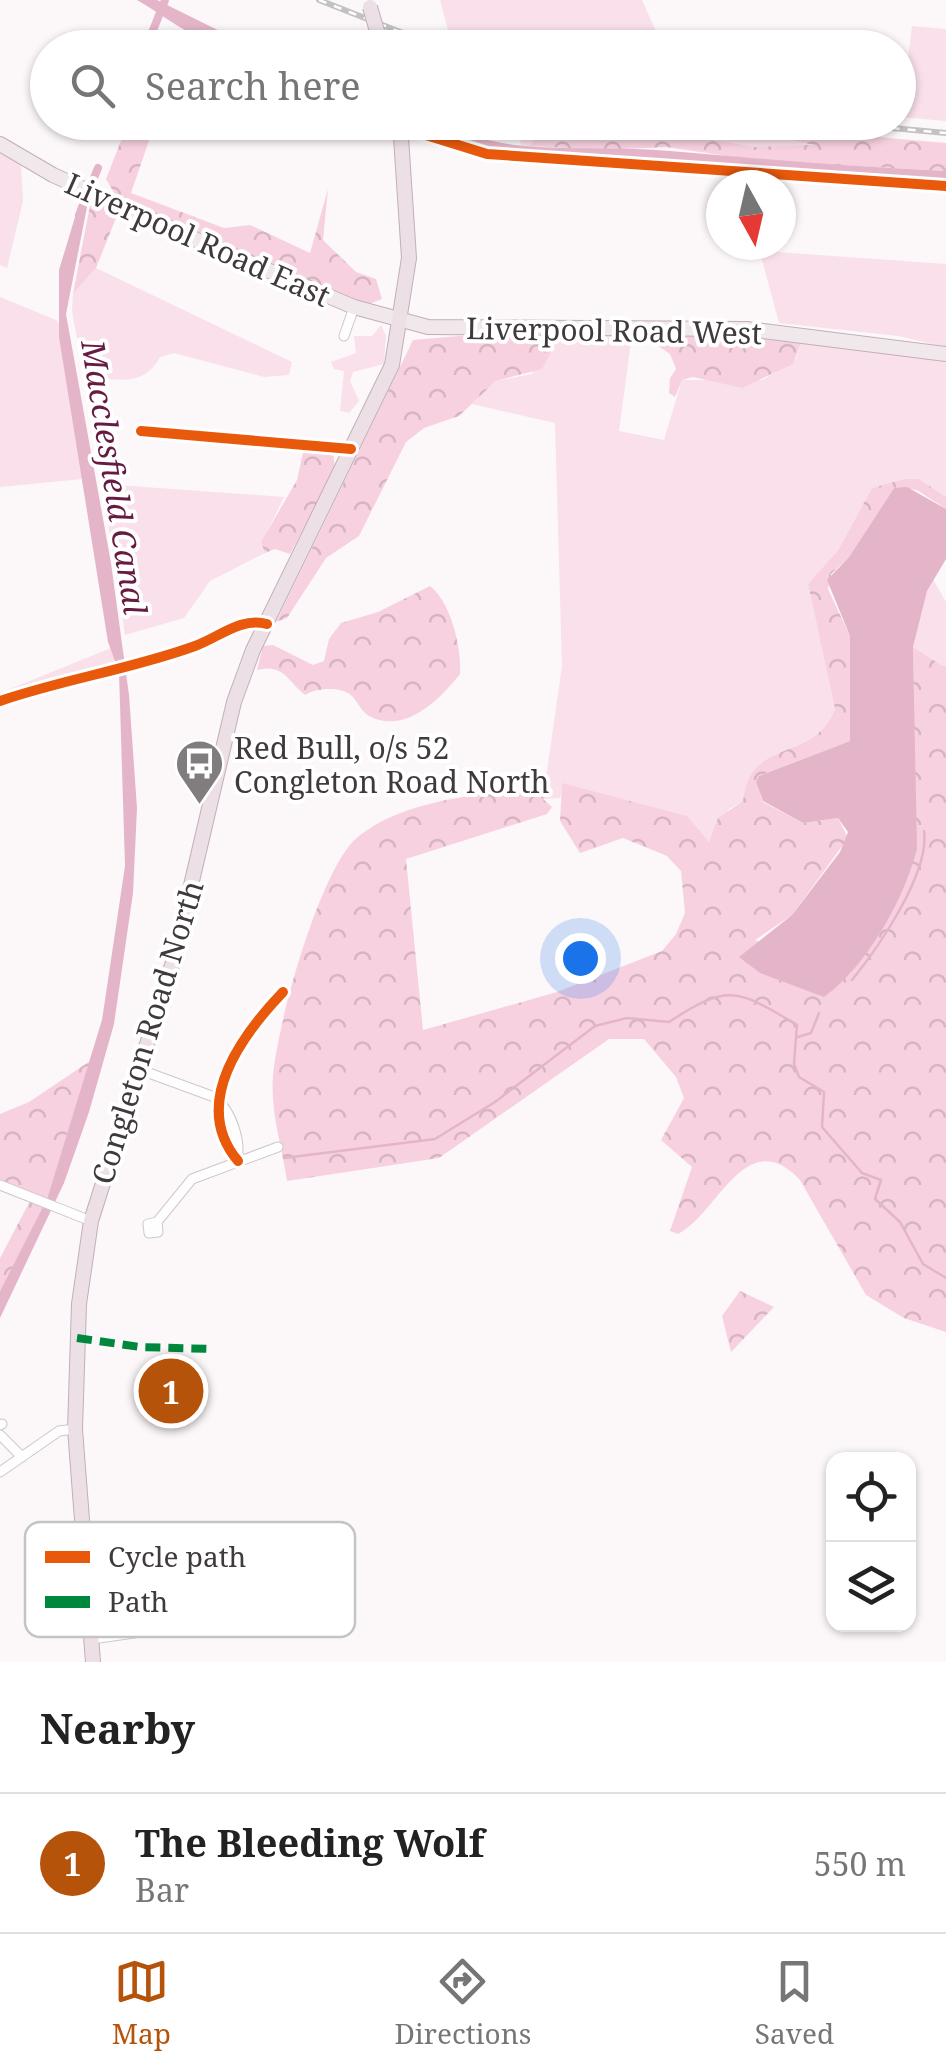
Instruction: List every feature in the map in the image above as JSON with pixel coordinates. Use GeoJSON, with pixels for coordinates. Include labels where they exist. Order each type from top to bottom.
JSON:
{"type":"FeatureCollection","features":[{"type":"Feature","properties":{"kind":"highway"},"geometry":{"type":"LineString","coordinates":[[368,4],[377,30]]}},
{"type":"Feature","properties":{"kind":"highway","name":"Congleton Road North"},"geometry":{"type":"LineString","coordinates":[[83,1522],[75,1429],[79,1304],[91,1221],[191,896],[221,745],[253,650],[351,448],[375,407],[402,321],[410,226],[402,140]]}},
{"type":"Feature","properties":{"kind":"highway","name":"Congleton Road North"},"geometry":{"type":"LineString","coordinates":[[92,1639],[93,1662]]}},
{"type":"Feature","properties":{"kind":"main road","name":"Liverpool Road East"},"geometry":{"type":"LineString","coordinates":[[0,144],[106,200],[354,307],[402,321]]}},
{"type":"Feature","properties":{"kind":"main road","name":"Liverpool Road West"},"geometry":{"type":"LineString","coordinates":[[402,321],[428,327],[747,329],[946,354]]}},
{"type":"Feature","properties":{"kind":"street"},"geometry":{"type":"LineString","coordinates":[[344,336],[354,307]]}},
{"type":"Feature","properties":{"kind":"street"},"geometry":{"type":"LineString","coordinates":[[141,431],[351,448]]}},
{"type":"Feature","properties":{"kind":"street"},"geometry":{"type":"LineString","coordinates":[[0,701],[196,646],[245,622],[267,624]]}},
{"type":"Feature","properties":{"kind":"street"},"geometry":{"type":"LineString","coordinates":[[238,1159],[229,1152],[215,1109],[217,1100],[240,1049],[283,992]]}},
{"type":"Feature","properties":{"kind":"street"},"geometry":{"type":"LineString","coordinates":[[138,1069],[217,1100]]}},
{"type":"Feature","properties":{"kind":"street"},"geometry":{"type":"LineString","coordinates":[[156,1222],[183,1186],[210,1170],[278,1147]]}},
{"type":"Feature","properties":{"kind":"street"},"geometry":{"type":"LineString","coordinates":[[0,1185],[91,1221]]}},
{"type":"Feature","properties":{"kind":"street"},"geometry":{"type":"LineString","coordinates":[[1,1428],[22,1457]]}},
{"type":"Feature","properties":{"kind":"street"},"geometry":{"type":"LineString","coordinates":[[0,1472],[59,1431],[75,1429]]}},
{"type":"Feature","properties":{"kind":"street"},"geometry":{"type":"LineString","coordinates":[[92,1639],[106,1637]]}},
{"type":"Feature","properties":{"kind":"shaded area"},"geometry":{"type":"Polygon","coordinates":[[[137,0],[157,0],[218,30],[186,30],[137,0]]]}},
{"type":"Feature","properties":{"kind":"shaded area"},"geometry":{"type":"Polygon","coordinates":[[[440,0],[642,0],[655,30],[448,30],[440,0]]]}},
{"type":"Feature","properties":{"kind":"shaded area"},"geometry":{"type":"Polygon","coordinates":[[[912,26],[946,29],[946,121],[916,118],[916,30],[912,30],[912,26]]]}},
{"type":"Feature","properties":{"kind":"shaded area"},"geometry":{"type":"Polygon","coordinates":[[[448,140],[946,171],[946,184],[796,174],[796,170],[741,170],[493,153],[448,140]]]}},
{"type":"Feature","properties":{"kind":"shaded area"},"geometry":{"type":"Polygon","coordinates":[[[520,140],[534,140],[530,146],[521,145],[520,140]]]}},
{"type":"Feature","properties":{"kind":"shaded area"},"geometry":{"type":"Polygon","coordinates":[[[714,140],[790,140],[815,146],[756,147],[714,140]]]}},
{"type":"Feature","properties":{"kind":"shaded area"},"geometry":{"type":"Polygon","coordinates":[[[0,153],[21,164],[23,201],[7,268],[0,265],[0,153]]]}},
{"type":"Feature","properties":{"kind":"shaded area"},"geometry":{"type":"Polygon","coordinates":[[[79,204],[87,207],[66,314],[111,563],[129,695],[137,808],[133,893],[114,1024],[89,1112],[64,1183],[0,1318],[0,1291],[47,1199],[102,1020],[125,866],[119,672],[108,642],[59,337],[59,270],[79,204]]]}},
{"type":"Feature","properties":{"kind":"shaded area"},"geometry":{"type":"Polygon","coordinates":[[[796,253],[946,264],[946,347],[898,336],[779,323],[762,260],[796,260],[796,253]]]}},
{"type":"Feature","properties":{"kind":"shaded area"},"geometry":{"type":"Polygon","coordinates":[[[96,268],[292,362],[289,375],[264,377],[174,353],[160,357],[142,376],[99,378],[98,384],[85,383],[72,311],[73,294],[96,268]]]}},
{"type":"Feature","properties":{"kind":"shaded area"},"geometry":{"type":"Polygon","coordinates":[[[0,297],[60,325],[83,479],[0,487],[0,297]]]}},
{"type":"Feature","properties":{"kind":"shaded area"},"geometry":{"type":"Polygon","coordinates":[[[381,325],[386,336],[384,364],[353,372],[350,381],[359,401],[349,413],[340,411],[344,371],[334,369],[331,362],[356,353],[354,336],[372,336],[381,325]]]}},
{"type":"Feature","properties":{"kind":"shaded area"},"geometry":{"type":"Polygon","coordinates":[[[550,333],[632,334],[619,431],[664,440],[682,380],[763,380],[796,359],[802,341],[944,359],[946,364],[946,497],[919,479],[872,488],[838,550],[808,584],[835,709],[813,737],[757,767],[743,801],[729,809],[708,843],[686,816],[563,784],[560,798],[543,799],[562,666],[555,423],[472,404],[496,381],[532,374],[550,333]]]}},
{"type":"Feature","properties":{"kind":"shaded area"},"geometry":{"type":"Polygon","coordinates":[[[102,484],[284,497],[262,542],[265,553],[210,581],[184,618],[125,635],[102,484]]]}},
{"type":"Feature","properties":{"kind":"shaded area"},"geometry":{"type":"Polygon","coordinates":[[[907,487],[946,509],[946,559],[927,591],[913,647],[917,849],[903,889],[881,931],[854,968],[824,997],[760,973],[739,957],[792,915],[840,852],[848,832],[838,818],[803,823],[763,801],[756,782],[759,776],[850,741],[850,636],[827,580],[849,557],[894,488],[907,487]]]}},
{"type":"Feature","properties":{"kind":"shaded area"},"geometry":{"type":"Polygon","coordinates":[[[933,579],[946,602],[946,668],[913,647],[921,605],[933,579]]]}},
{"type":"Feature","properties":{"kind":"shaded area"},"geometry":{"type":"Polygon","coordinates":[[[111,648],[118,664],[4,696],[0,693],[111,648]]]}},
{"type":"Feature","properties":{"kind":"green space"},"geometry":{"type":"Polygon","coordinates":[[[121,140],[149,140],[131,193],[224,228],[250,225],[310,253],[328,189],[323,240],[356,272],[376,279],[382,299],[367,305],[120,203],[106,179],[121,140]]]}},
{"type":"Feature","properties":{"kind":"green space"},"geometry":{"type":"Polygon","coordinates":[[[534,140],[714,140],[756,147],[814,145],[789,140],[946,143],[946,171],[762,161],[666,147],[604,150],[530,146],[534,140]]]}},
{"type":"Feature","properties":{"kind":"green space"},"geometry":{"type":"Polygon","coordinates":[[[91,200],[118,213],[96,268],[73,294],[91,200]]]}},
{"type":"Feature","properties":{"kind":"green space"},"geometry":{"type":"Polygon","coordinates":[[[686,330],[802,341],[793,364],[742,388],[693,377],[682,380],[675,397],[669,393],[670,378],[676,369],[670,354],[642,335],[686,330]]]}},
{"type":"Feature","properties":{"kind":"green space"},"geometry":{"type":"Polygon","coordinates":[[[550,333],[552,350],[542,369],[496,381],[459,416],[424,428],[406,442],[359,536],[326,558],[287,618],[276,622],[413,340],[550,333]]]}},
{"type":"Feature","properties":{"kind":"green space"},"geometry":{"type":"Polygon","coordinates":[[[304,448],[333,452],[335,469],[290,554],[275,549],[265,553],[261,542],[297,480],[304,448]]]}},
{"type":"Feature","properties":{"kind":"green space"},"geometry":{"type":"Polygon","coordinates":[[[919,479],[946,497],[946,509],[917,490],[894,488],[849,557],[831,574],[828,589],[850,636],[850,741],[759,776],[756,782],[763,802],[803,823],[838,818],[848,838],[792,915],[755,940],[850,973],[898,893],[915,816],[913,647],[946,668],[946,1332],[904,1318],[866,1295],[800,1180],[781,1165],[764,1161],[748,1167],[692,1224],[678,1234],[670,1231],[692,1167],[661,1140],[684,1098],[676,1077],[644,1039],[609,1039],[439,1158],[287,1181],[273,1102],[276,1052],[316,911],[330,878],[359,836],[400,813],[423,806],[542,785],[546,791],[543,799],[552,807],[547,814],[406,859],[423,1030],[557,992],[662,951],[676,934],[685,913],[681,871],[667,856],[623,838],[580,853],[560,821],[562,783],[687,816],[709,842],[718,818],[743,801],[757,767],[813,737],[835,709],[808,584],[838,550],[872,488],[919,479]]]}},
{"type":"Feature","properties":{"kind":"green space"},"geometry":{"type":"Polygon","coordinates":[[[430,586],[444,603],[454,627],[460,674],[433,703],[411,717],[399,721],[373,718],[346,692],[328,689],[305,695],[279,671],[257,670],[263,646],[273,645],[313,665],[324,661],[329,639],[341,623],[378,612],[430,586]]]}},
{"type":"Feature","properties":{"kind":"green space"},"geometry":{"type":"Polygon","coordinates":[[[90,1061],[47,1199],[0,1182],[0,1114],[29,1102],[90,1061]]]}},
{"type":"Feature","properties":{"kind":"green space"},"geometry":{"type":"Polygon","coordinates":[[[30,1201],[44,1206],[0,1291],[0,1258],[30,1201]]]}},
{"type":"Feature","properties":{"kind":"green space"},"geometry":{"type":"Polygon","coordinates":[[[740,1291],[774,1307],[731,1352],[722,1316],[740,1291]]]}},
{"type":"Feature","properties":{"kind":"waterway","name":"Macclesfield Canal"},"geometry":{"type":"LineString","coordinates":[[153,30],[165,0]]}},
{"type":"Feature","properties":{"kind":"waterway","name":"Macclesfield Canal"},"geometry":{"type":"LineString","coordinates":[[79,215],[98,168]]}},
{"type":"Feature","properties":{"kind":"waterway"},"geometry":{"type":"LineString","coordinates":[[852,980],[888,930],[911,888],[924,848],[924,831]]}},
{"type":"Feature","properties":{"kind":"waterway"},"geometry":{"type":"LineString","coordinates":[[284,1158],[435,1139],[495,1102],[595,1026],[627,1018],[669,1022],[705,1001],[733,995],[760,1004],[797,1025],[794,1064],[799,1077],[824,1092],[822,1127],[862,1173],[881,1180],[875,1199],[900,1222],[923,1264],[946,1278]]}},
{"type":"Feature","properties":{"kind":"waterway"},"geometry":{"type":"LineString","coordinates":[[798,1037],[811,1033],[819,1013]]}},
{"type":"Feature","properties":{"kind":"railway"},"geometry":{"type":"LineString","coordinates":[[319,0],[395,30]]}},
{"type":"Feature","properties":{"kind":"railway"},"geometry":{"type":"LineString","coordinates":[[916,130],[946,133]]}},
{"type":"Feature","properties":{"kind":"marked path"},"geometry":{"type":"LineString","coordinates":[[77,1338],[140,1347],[211,1349]]}},
{"type":"Feature","properties":{"kind":"cycle path"},"geometry":{"type":"LineString","coordinates":[[442,140],[487,154],[946,186]]}},
{"type":"Feature","properties":{"kind":"cycle path"},"geometry":{"type":"LineString","coordinates":[[141,431],[351,449]]}},
{"type":"Feature","properties":{"kind":"cycle path"},"geometry":{"type":"LineString","coordinates":[[0,701],[171,654],[248,623],[267,624]]}},
{"type":"Feature","properties":{"kind":"cycle path"},"geometry":{"type":"LineString","coordinates":[[238,1161],[225,1140],[219,1117],[220,1095],[237,1050],[283,992]]}},
{"type":"Feature","properties":{"kind":"place","name":"Red Bull, o/s 52 Congleton Road North"},"geometry":{"type":"Point","coordinates":[199,806]}},
{"type":"Feature","properties":{"kind":"place","name":"The Bleeding Wolf"},"geometry":{"type":"Point","coordinates":[171,1391]}}]}
